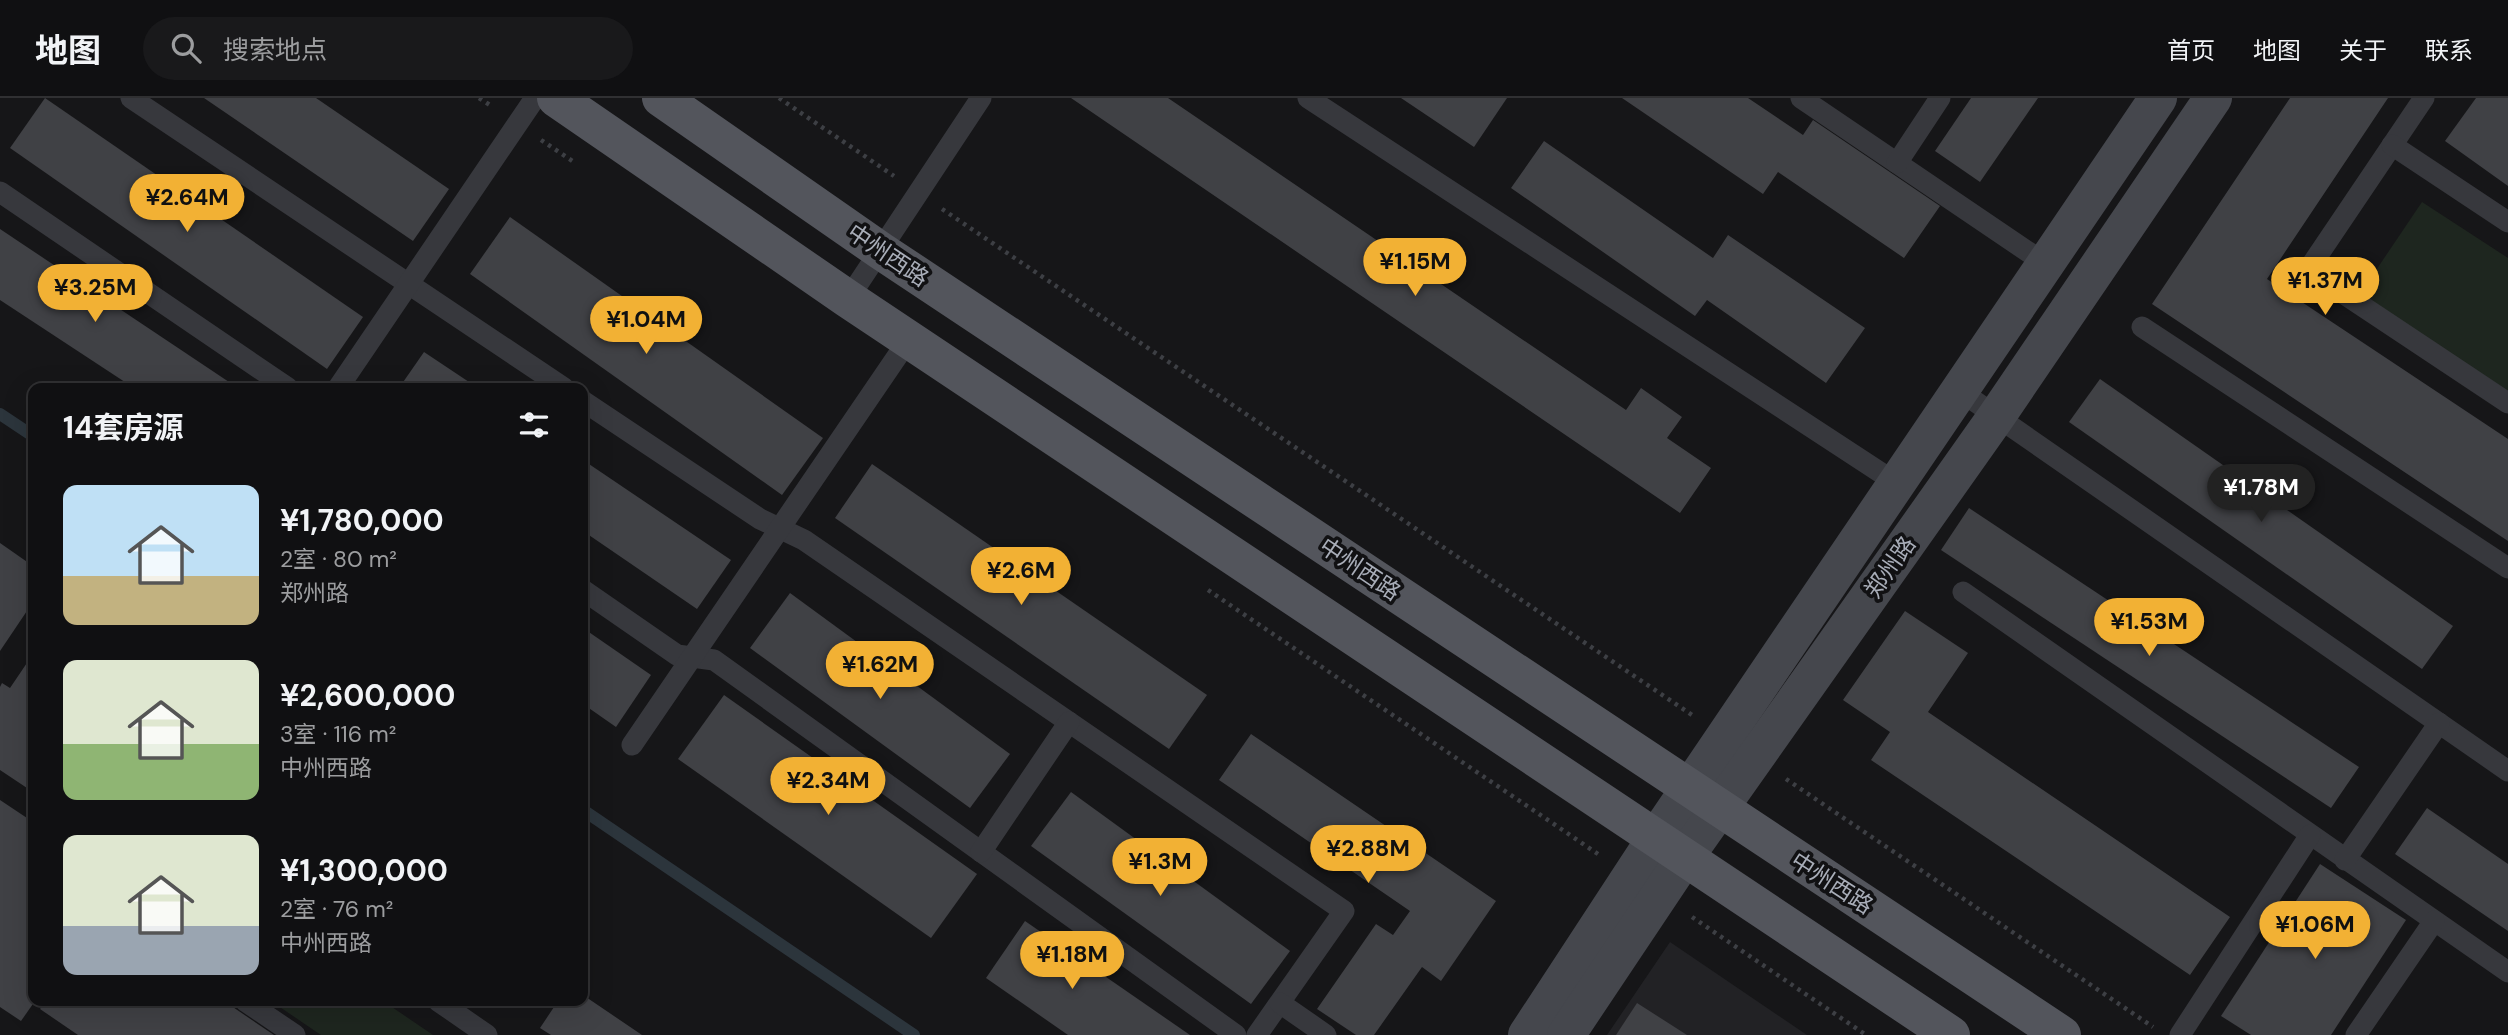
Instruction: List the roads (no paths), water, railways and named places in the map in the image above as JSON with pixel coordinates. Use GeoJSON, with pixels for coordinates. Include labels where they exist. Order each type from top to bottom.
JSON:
{"type":"FeatureCollection","features":[{"type":"Feature","properties":{"kind":"main road"},"geometry":{"type":"LineString","coordinates":[[556,98],[848,299],[1951,1035]]}},
{"type":"Feature","properties":{"kind":"main road","name":"中州西路"},"geometry":{"type":"LineString","coordinates":[[661,98],[881,251],[2063,1035]]}},
{"type":"Feature","properties":{"kind":"street","name":"郑州路"},"geometry":{"type":"LineString","coordinates":[[1740,748],[1898,484],[2158,98]]}},
{"type":"Feature","properties":{"kind":"street","name":"郑州路"},"geometry":{"type":"LineString","coordinates":[[1527,1035],[1670,848],[1740,748],[1996,417],[2213,98]]}},
{"type":"Feature","properties":{"kind":"street","name":"郑州路"},"geometry":{"type":"LineString","coordinates":[[1566,1035],[1670,848]]}},
{"type":"Feature","properties":{"kind":"lane"},"geometry":{"type":"LineString","coordinates":[[131,98],[557,383]]}},
{"type":"Feature","properties":{"kind":"lane"},"geometry":{"type":"LineString","coordinates":[[341,383],[535,98]]}},
{"type":"Feature","properties":{"kind":"lane"},"geometry":{"type":"LineString","coordinates":[[848,299],[981,98]]}},
{"type":"Feature","properties":{"kind":"lane"},"geometry":{"type":"LineString","coordinates":[[1308,98],[1898,484]]}},
{"type":"Feature","properties":{"kind":"lane"},"geometry":{"type":"LineString","coordinates":[[1801,98],[2046,264]]}},
{"type":"Feature","properties":{"kind":"lane"},"geometry":{"type":"LineString","coordinates":[[1897,163],[1940,98]]}},
{"type":"Feature","properties":{"kind":"lane"},"geometry":{"type":"LineString","coordinates":[[2424,98],[2308,270],[2508,403]]}},
{"type":"Feature","properties":{"kind":"lane"},"geometry":{"type":"LineString","coordinates":[[2392,145],[2508,222]]}},
{"type":"Feature","properties":{"kind":"lane"},"geometry":{"type":"LineString","coordinates":[[0,192],[281,383]]}},
{"type":"Feature","properties":{"kind":"lane"},"geometry":{"type":"LineString","coordinates":[[2142,327],[2508,568]]}},
{"type":"Feature","properties":{"kind":"lane"},"geometry":{"type":"LineString","coordinates":[[632,745],[909,339]]}},
{"type":"Feature","properties":{"kind":"lane"},"geometry":{"type":"LineString","coordinates":[[1960,391],[2508,771]]}},
{"type":"Feature","properties":{"kind":"lane"},"geometry":{"type":"LineString","coordinates":[[588,404],[760,519],[804,540],[1344,911],[1257,1035]]}},
{"type":"Feature","properties":{"kind":"lane"},"geometry":{"type":"LineString","coordinates":[[588,593],[677,654],[714,660],[1236,1035]]}},
{"type":"Feature","properties":{"kind":"lane"},"geometry":{"type":"LineString","coordinates":[[1963,593],[2508,972]]}},
{"type":"Feature","properties":{"kind":"lane"},"geometry":{"type":"LineString","coordinates":[[981,852],[1069,722]]}},
{"type":"Feature","properties":{"kind":"lane"},"geometry":{"type":"LineString","coordinates":[[2345,860],[2439,723]]}},
{"type":"Feature","properties":{"kind":"lane"},"geometry":{"type":"LineString","coordinates":[[2180,1035],[2310,835]]}},
{"type":"Feature","properties":{"kind":"lane"},"geometry":{"type":"LineString","coordinates":[[2356,1035],[2434,921]]}},
{"type":"Feature","properties":{"kind":"lane"},"geometry":{"type":"LineString","coordinates":[[1280,1003],[1326,1035]]}},
{"type":"Feature","properties":{"kind":"lane"},"geometry":{"type":"LineString","coordinates":[[252,1006],[295,1035]]}},
{"type":"Feature","properties":{"kind":"lane"},"geometry":{"type":"LineString","coordinates":[[445,1006],[487,1035]]}},
{"type":"Feature","properties":{"kind":"waterway"},"geometry":{"type":"LineString","coordinates":[[0,414],[28,433]]}},
{"type":"Feature","properties":{"kind":"waterway"},"geometry":{"type":"LineString","coordinates":[[588,813],[914,1035]]}}]}
